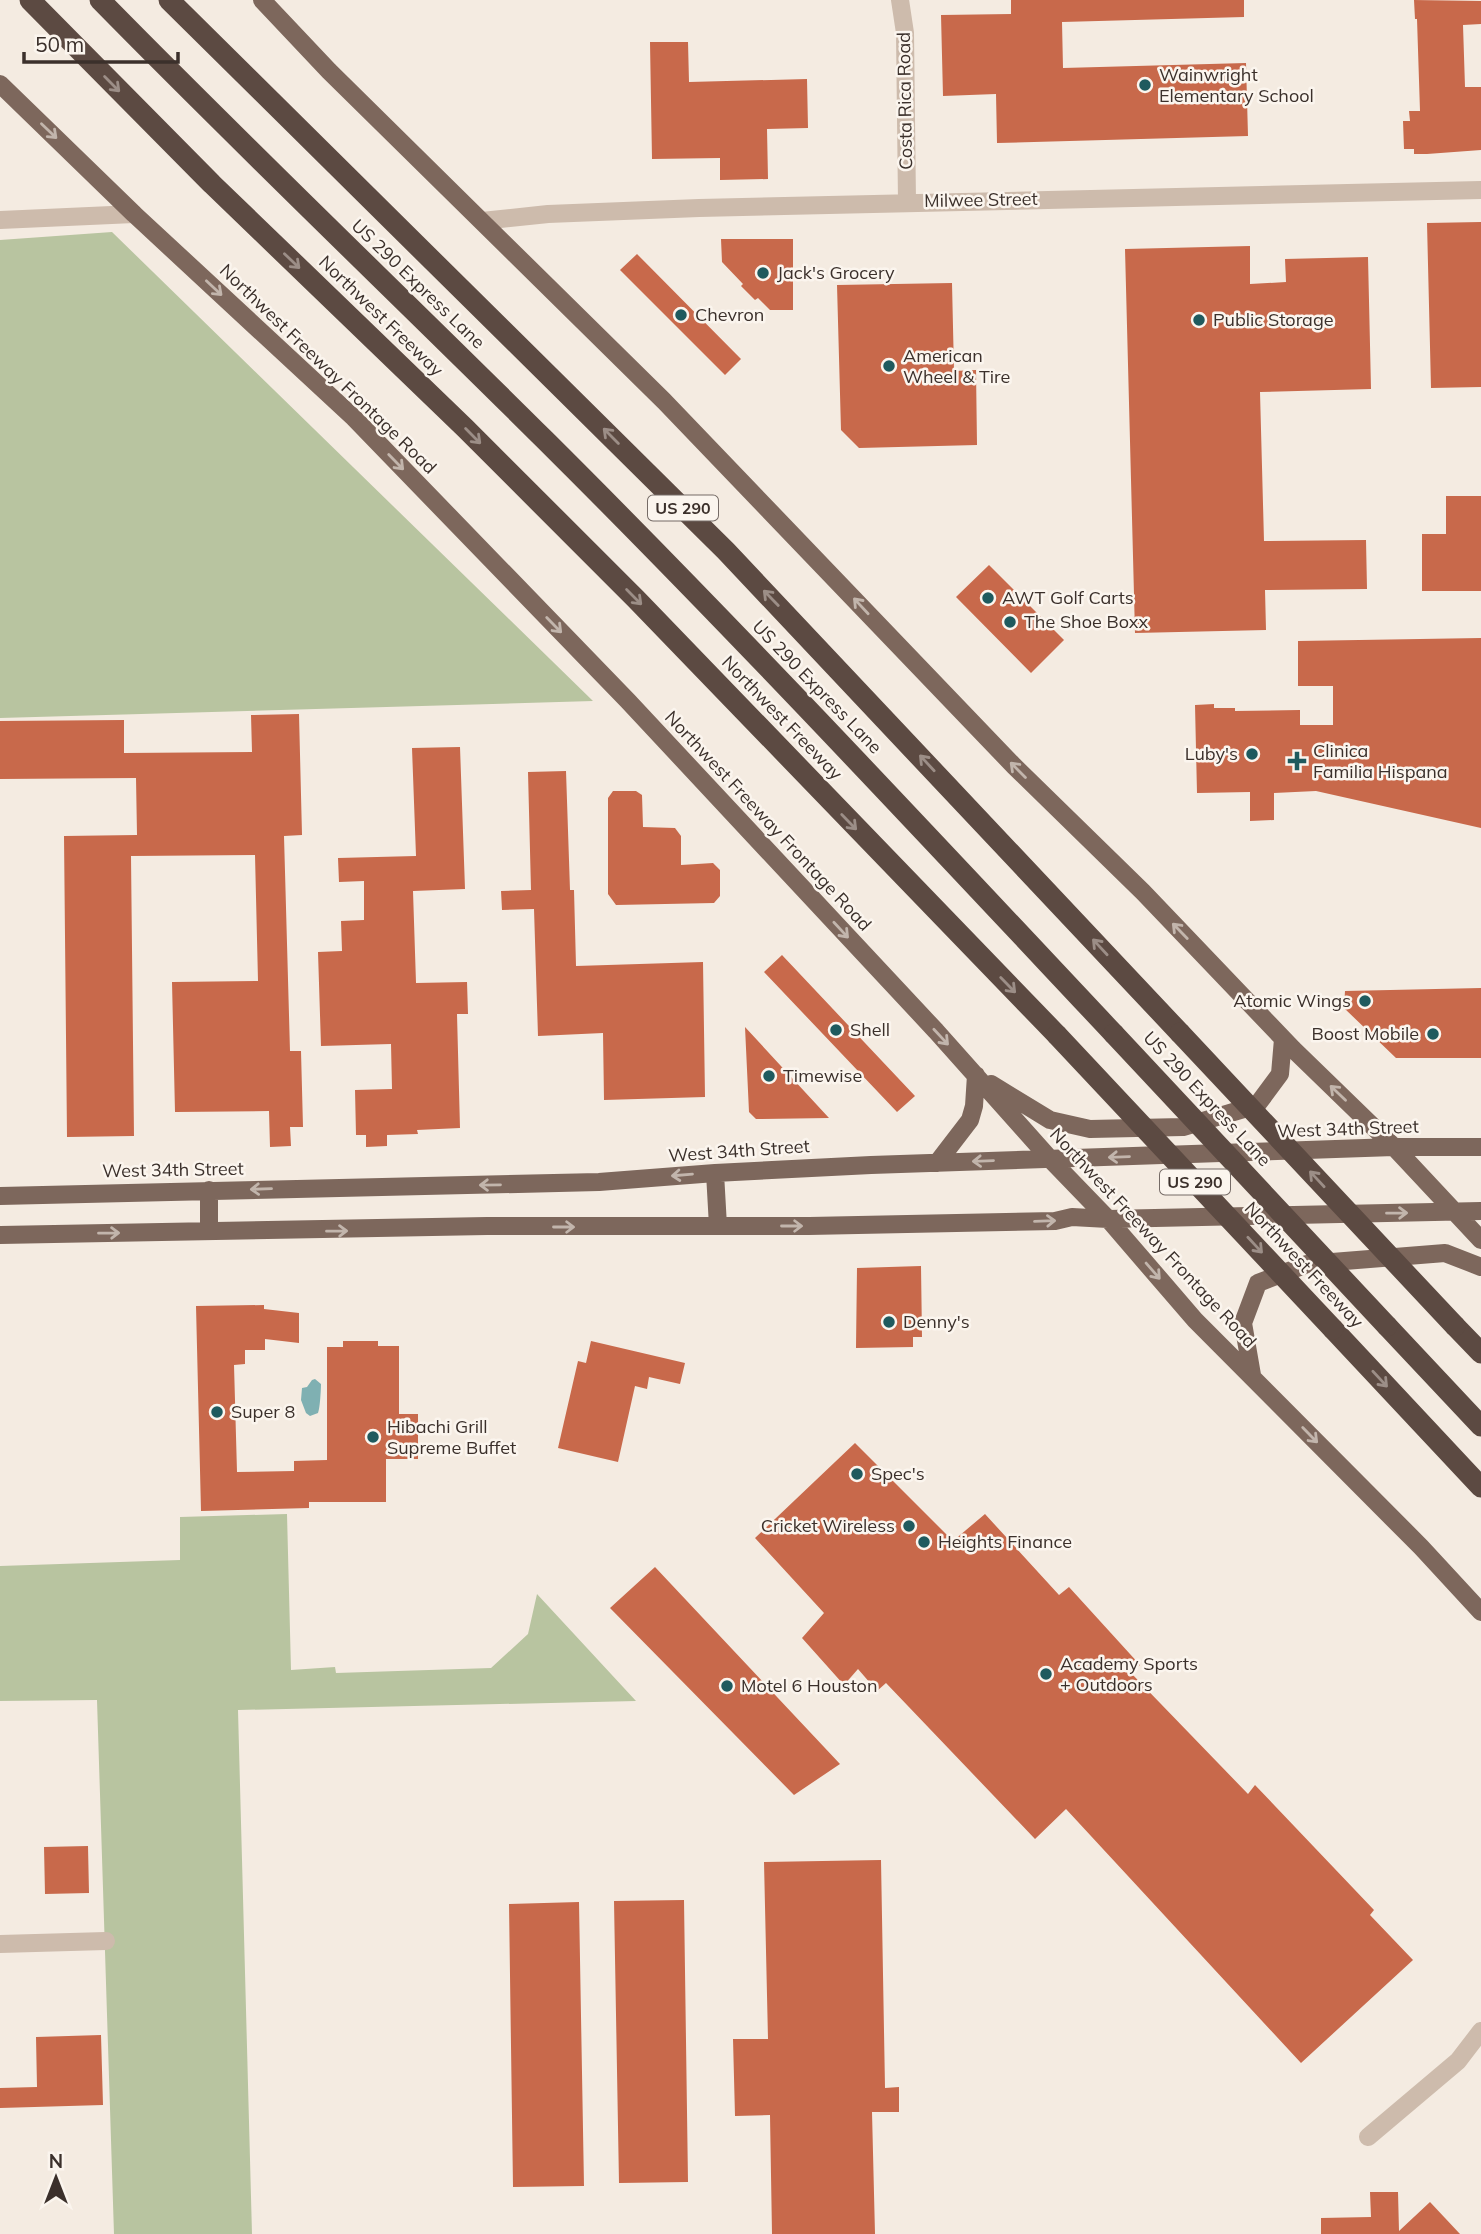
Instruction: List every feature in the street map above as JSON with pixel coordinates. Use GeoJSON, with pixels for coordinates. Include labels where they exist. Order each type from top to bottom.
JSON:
{"type":"FeatureCollection","features":[{"type":"Feature","properties":{"kind":"highway","name":"Northwest Freeway"},"geometry":{"type":"LineString","coordinates":[[30,0],[212,184],[465,428],[636,599],[1057,1035],[1481,1487]]}},
{"type":"Feature","properties":{"kind":"highway","name":"US 290 Express Lane"},"geometry":{"type":"LineString","coordinates":[[100,0],[706,603],[1481,1426]]}},
{"type":"Feature","properties":{"kind":"highway","name":"US 290"},"geometry":{"type":"LineString","coordinates":[[169,0],[726,551],[1481,1353]]}},
{"type":"Feature","properties":{"kind":"main road"},"geometry":{"type":"LineString","coordinates":[[262,0],[330,71],[664,401],[1014,766],[1143,892],[1283,1039],[1394,1147],[1481,1240]]}},
{"type":"Feature","properties":{"kind":"main road","name":"Northwest Freeway Frontage Road"},"geometry":{"type":"LineString","coordinates":[[0,84],[134,214],[354,418],[628,701],[1108,1219],[1195,1320],[1252,1375],[1481,1612]]}},
{"type":"Feature","properties":{"kind":"main road"},"geometry":{"type":"LineString","coordinates":[[937,1163],[970,1120],[974,1106],[976,1075],[1050,1120],[1090,1129],[1183,1127],[1257,1105],[1280,1074],[1283,1039]]}},
{"type":"Feature","properties":{"kind":"main road","name":"West 34th Street"},"geometry":{"type":"LineString","coordinates":[[0,1196],[599,1182],[715,1173],[937,1163],[1394,1147],[1481,1147]]}},
{"type":"Feature","properties":{"kind":"main road"},"geometry":{"type":"LineString","coordinates":[[715,1173],[718,1226]]}},
{"type":"Feature","properties":{"kind":"main road"},"geometry":{"type":"LineString","coordinates":[[209,1190],[209,1231]]}},
{"type":"Feature","properties":{"kind":"main road"},"geometry":{"type":"LineString","coordinates":[[0,1235],[487,1226],[1055,1221],[1072,1217],[1108,1219],[1481,1211]]}},
{"type":"Feature","properties":{"kind":"main road"},"geometry":{"type":"LineString","coordinates":[[1252,1375],[1243,1323],[1258,1283],[1307,1264],[1445,1253],[1481,1267]]}},
{"type":"Feature","properties":{"kind":"street","name":"Costa Rica Road"},"geometry":{"type":"LineString","coordinates":[[900,0],[905,33],[907,202]]}},
{"type":"Feature","properties":{"kind":"street","name":"Milwee Street"},"geometry":{"type":"LineString","coordinates":[[482,221],[548,214],[907,202],[1481,190]]}},
{"type":"Feature","properties":{"kind":"street"},"geometry":{"type":"LineString","coordinates":[[0,220],[134,214]]}},
{"type":"Feature","properties":{"kind":"street"},"geometry":{"type":"LineString","coordinates":[[0,1944],[106,1941]]}},
{"type":"Feature","properties":{"kind":"street"},"geometry":{"type":"LineString","coordinates":[[1368,2137],[1458,2061],[1481,2031]]}},
{"type":"Feature","properties":{"kind":"green space"},"geometry":{"type":"Polygon","coordinates":[[[112,232],[593,701],[0,718],[0,240],[112,232]]]}},
{"type":"Feature","properties":{"kind":"green space"},"geometry":{"type":"Polygon","coordinates":[[[287,1514],[291,1670],[335,1667],[336,1673],[491,1668],[528,1634],[537,1594],[636,1701],[238,1710],[252,2234],[114,2234],[97,1700],[0,1701],[0,1566],[180,1560],[180,1517],[287,1514]]]}},
{"type":"Feature","properties":{"kind":"water"},"geometry":{"type":"Polygon","coordinates":[[[315,1379],[321,1384],[319,1407],[318,1413],[310,1416],[301,1400],[302,1388],[315,1379]]]}},
{"type":"Feature","properties":{"kind":"building"},"geometry":{"type":"Polygon","coordinates":[[[1011,0],[1244,0],[1244,17],[1062,22],[1063,68],[1246,63],[1248,136],[997,143],[996,94],[943,96],[941,15],[1011,14],[1011,0]]]}},
{"type":"Feature","properties":{"kind":"building"},"geometry":{"type":"Polygon","coordinates":[[[1414,0],[1481,1],[1481,24],[1463,25],[1465,87],[1481,87],[1481,150],[1414,154],[1414,149],[1404,149],[1403,121],[1410,121],[1409,111],[1420,111],[1414,0]]]}},
{"type":"Feature","properties":{"kind":"building"},"geometry":{"type":"Polygon","coordinates":[[[650,42],[688,42],[689,82],[807,79],[808,128],[767,129],[768,179],[720,180],[720,158],[652,159],[650,42]]]}},
{"type":"Feature","properties":{"kind":"building"},"geometry":{"type":"Polygon","coordinates":[[[1481,222],[1481,387],[1431,388],[1427,223],[1481,222]]]}},
{"type":"Feature","properties":{"kind":"building","name":"Jack's Grocery"},"geometry":{"type":"Polygon","coordinates":[[[721,239],[793,239],[793,310],[770,310],[758,298],[755,300],[722,262],[721,239]]]}},
{"type":"Feature","properties":{"kind":"building"},"geometry":{"type":"Polygon","coordinates":[[[1250,246],[1250,284],[1286,282],[1285,259],[1368,257],[1371,389],[1260,392],[1264,541],[1366,540],[1367,589],[1265,590],[1266,630],[1135,633],[1125,249],[1250,246]]]}},
{"type":"Feature","properties":{"kind":"building","name":"Chevron"},"geometry":{"type":"Polygon","coordinates":[[[637,254],[741,359],[725,375],[620,270],[637,254]]]}},
{"type":"Feature","properties":{"kind":"building","name":"American Wheel & Tire"},"geometry":{"type":"Polygon","coordinates":[[[952,283],[954,371],[976,370],[977,445],[859,448],[841,430],[837,285],[952,283]]]}},
{"type":"Feature","properties":{"kind":"building"},"geometry":{"type":"Polygon","coordinates":[[[1446,496],[1481,496],[1481,591],[1422,591],[1422,534],[1446,534],[1446,496]]]}},
{"type":"Feature","properties":{"kind":"building"},"geometry":{"type":"Polygon","coordinates":[[[989,565],[1064,640],[1031,673],[956,597],[989,565]]]}},
{"type":"Feature","properties":{"kind":"building"},"geometry":{"type":"Polygon","coordinates":[[[1481,638],[1481,828],[1316,791],[1274,793],[1274,820],[1250,821],[1250,792],[1197,793],[1195,705],[1214,704],[1214,708],[1235,708],[1235,711],[1300,710],[1300,725],[1333,725],[1333,686],[1298,686],[1298,641],[1481,638]]]}},
{"type":"Feature","properties":{"kind":"building"},"geometry":{"type":"Polygon","coordinates":[[[299,714],[302,835],[284,836],[290,1051],[301,1051],[303,1127],[290,1127],[291,1146],[270,1147],[269,1111],[175,1112],[172,982],[258,981],[255,855],[131,856],[134,1136],[67,1137],[64,836],[137,835],[136,778],[0,779],[0,721],[124,720],[124,753],[252,752],[251,715],[299,714]]]}},
{"type":"Feature","properties":{"kind":"building"},"geometry":{"type":"Polygon","coordinates":[[[460,747],[465,889],[413,891],[416,983],[467,982],[468,1014],[457,1014],[460,1128],[417,1130],[418,1134],[387,1135],[387,1146],[366,1147],[366,1135],[356,1135],[355,1090],[392,1089],[391,1044],[321,1046],[318,952],[342,951],[341,921],[364,920],[364,881],[339,882],[338,858],[416,856],[412,748],[460,747]]]}},
{"type":"Feature","properties":{"kind":"building"},"geometry":{"type":"Polygon","coordinates":[[[566,771],[576,966],[703,962],[705,1097],[604,1100],[603,1033],[538,1036],[534,909],[502,910],[501,891],[531,890],[528,772],[566,771]]]}},
{"type":"Feature","properties":{"kind":"building"},"geometry":{"type":"Polygon","coordinates":[[[613,791],[636,791],[642,795],[643,827],[675,828],[681,836],[681,865],[713,863],[720,870],[720,896],[714,903],[616,905],[608,894],[608,798],[613,791]]]}},
{"type":"Feature","properties":{"kind":"building","name":"Shell"},"geometry":{"type":"Polygon","coordinates":[[[782,955],[915,1096],[897,1112],[764,972],[782,955]]]}},
{"type":"Feature","properties":{"kind":"building"},"geometry":{"type":"Polygon","coordinates":[[[1481,988],[1481,1058],[1396,1058],[1344,1008],[1345,991],[1481,988]]]}},
{"type":"Feature","properties":{"kind":"building","name":"Timewise"},"geometry":{"type":"Polygon","coordinates":[[[745,1027],[829,1118],[756,1119],[749,1112],[745,1027]]]}},
{"type":"Feature","properties":{"kind":"building","name":"Denny's"},"geometry":{"type":"Polygon","coordinates":[[[921,1266],[922,1337],[913,1337],[913,1347],[856,1348],[857,1268],[921,1266]]]}},
{"type":"Feature","properties":{"kind":"building"},"geometry":{"type":"Polygon","coordinates":[[[264,1305],[264,1309],[299,1313],[299,1343],[265,1339],[265,1350],[245,1350],[245,1364],[234,1365],[237,1472],[294,1471],[294,1461],[327,1460],[327,1347],[343,1347],[343,1341],[378,1341],[378,1346],[399,1346],[399,1414],[418,1414],[418,1459],[386,1459],[386,1502],[309,1502],[309,1508],[201,1511],[196,1306],[264,1305]]]}},
{"type":"Feature","properties":{"kind":"building"},"geometry":{"type":"Polygon","coordinates":[[[591,1341],[685,1363],[680,1384],[649,1377],[647,1389],[635,1386],[618,1462],[558,1448],[578,1361],[586,1363],[591,1341]]]}},
{"type":"Feature","properties":{"kind":"building"},"geometry":{"type":"Polygon","coordinates":[[[855,1443],[953,1541],[985,1514],[1059,1595],[1069,1587],[1140,1665],[1131,1673],[1248,1794],[1255,1785],[1374,1910],[1370,1915],[1413,1960],[1301,2063],[1066,1809],[1035,1839],[886,1683],[877,1691],[858,1669],[844,1685],[802,1638],[824,1613],[755,1538],[855,1443]]]}},
{"type":"Feature","properties":{"kind":"building","name":"Motel 6 Houston"},"geometry":{"type":"Polygon","coordinates":[[[655,1567],[840,1764],[794,1795],[610,1608],[655,1567]]]}},
{"type":"Feature","properties":{"kind":"building"},"geometry":{"type":"Polygon","coordinates":[[[88,1846],[89,1893],[45,1894],[44,1847],[88,1846]]]}},
{"type":"Feature","properties":{"kind":"building"},"geometry":{"type":"Polygon","coordinates":[[[881,1860],[885,2088],[899,2087],[899,2112],[872,2112],[875,2234],[772,2234],[770,2115],[735,2116],[733,2039],[768,2039],[764,1862],[881,1860]]]}},
{"type":"Feature","properties":{"kind":"building"},"geometry":{"type":"Polygon","coordinates":[[[684,1900],[688,2182],[619,2183],[614,1901],[684,1900]]]}},
{"type":"Feature","properties":{"kind":"building"},"geometry":{"type":"Polygon","coordinates":[[[579,1902],[584,2186],[513,2187],[509,1904],[579,1902]]]}},
{"type":"Feature","properties":{"kind":"building"},"geometry":{"type":"Polygon","coordinates":[[[101,2035],[103,2105],[0,2108],[0,2088],[37,2087],[36,2037],[101,2035]]]}},
{"type":"Feature","properties":{"kind":"building"},"geometry":{"type":"Polygon","coordinates":[[[1370,2192],[1398,2192],[1399,2231],[1430,2202],[1460,2234],[1321,2234],[1321,2218],[1371,2217],[1370,2192]]]}},
{"type":"Feature","properties":{"kind":"place","name":"Wainwright Elementary School"},"geometry":{"type":"Point","coordinates":[1145,85]}},
{"type":"Feature","properties":{"kind":"place","name":"Jack's Grocery"},"geometry":{"type":"Point","coordinates":[763,273]}},
{"type":"Feature","properties":{"kind":"place","name":"Chevron"},"geometry":{"type":"Point","coordinates":[681,315]}},
{"type":"Feature","properties":{"kind":"place","name":"Public Storage"},"geometry":{"type":"Point","coordinates":[1199,320]}},
{"type":"Feature","properties":{"kind":"place","name":"American Wheel & Tire"},"geometry":{"type":"Point","coordinates":[889,366]}},
{"type":"Feature","properties":{"kind":"place","name":"AWT Golf Carts"},"geometry":{"type":"Point","coordinates":[988,598]}},
{"type":"Feature","properties":{"kind":"place","name":"The Shoe Boxx"},"geometry":{"type":"Point","coordinates":[1010,622]}},
{"type":"Feature","properties":{"kind":"place","name":"Luby's"},"geometry":{"type":"Point","coordinates":[1252,754]}},
{"type":"Feature","properties":{"kind":"place","name":"Clinica Familia Hispana"},"geometry":{"type":"Point","coordinates":[1297,761]}},
{"type":"Feature","properties":{"kind":"place","name":"Atomic Wings"},"geometry":{"type":"Point","coordinates":[1365,1001]}},
{"type":"Feature","properties":{"kind":"place","name":"Shell"},"geometry":{"type":"Point","coordinates":[836,1030]}},
{"type":"Feature","properties":{"kind":"place","name":"Boost Mobile"},"geometry":{"type":"Point","coordinates":[1433,1034]}},
{"type":"Feature","properties":{"kind":"place","name":"Timewise"},"geometry":{"type":"Point","coordinates":[769,1076]}},
{"type":"Feature","properties":{"kind":"place","name":"Denny's"},"geometry":{"type":"Point","coordinates":[889,1322]}},
{"type":"Feature","properties":{"kind":"place","name":"Super 8"},"geometry":{"type":"Point","coordinates":[217,1412]}},
{"type":"Feature","properties":{"kind":"place","name":"Hibachi Grill Supreme Buffet"},"geometry":{"type":"Point","coordinates":[373,1437]}},
{"type":"Feature","properties":{"kind":"place","name":"Spec's"},"geometry":{"type":"Point","coordinates":[857,1474]}},
{"type":"Feature","properties":{"kind":"place","name":"Cricket Wireless"},"geometry":{"type":"Point","coordinates":[909,1526]}},
{"type":"Feature","properties":{"kind":"place","name":"Heights Finance"},"geometry":{"type":"Point","coordinates":[924,1542]}},
{"type":"Feature","properties":{"kind":"place","name":"Academy Sports + Outdoors"},"geometry":{"type":"Point","coordinates":[1046,1674]}},
{"type":"Feature","properties":{"kind":"place","name":"Motel 6 Houston"},"geometry":{"type":"Point","coordinates":[727,1686]}}]}
